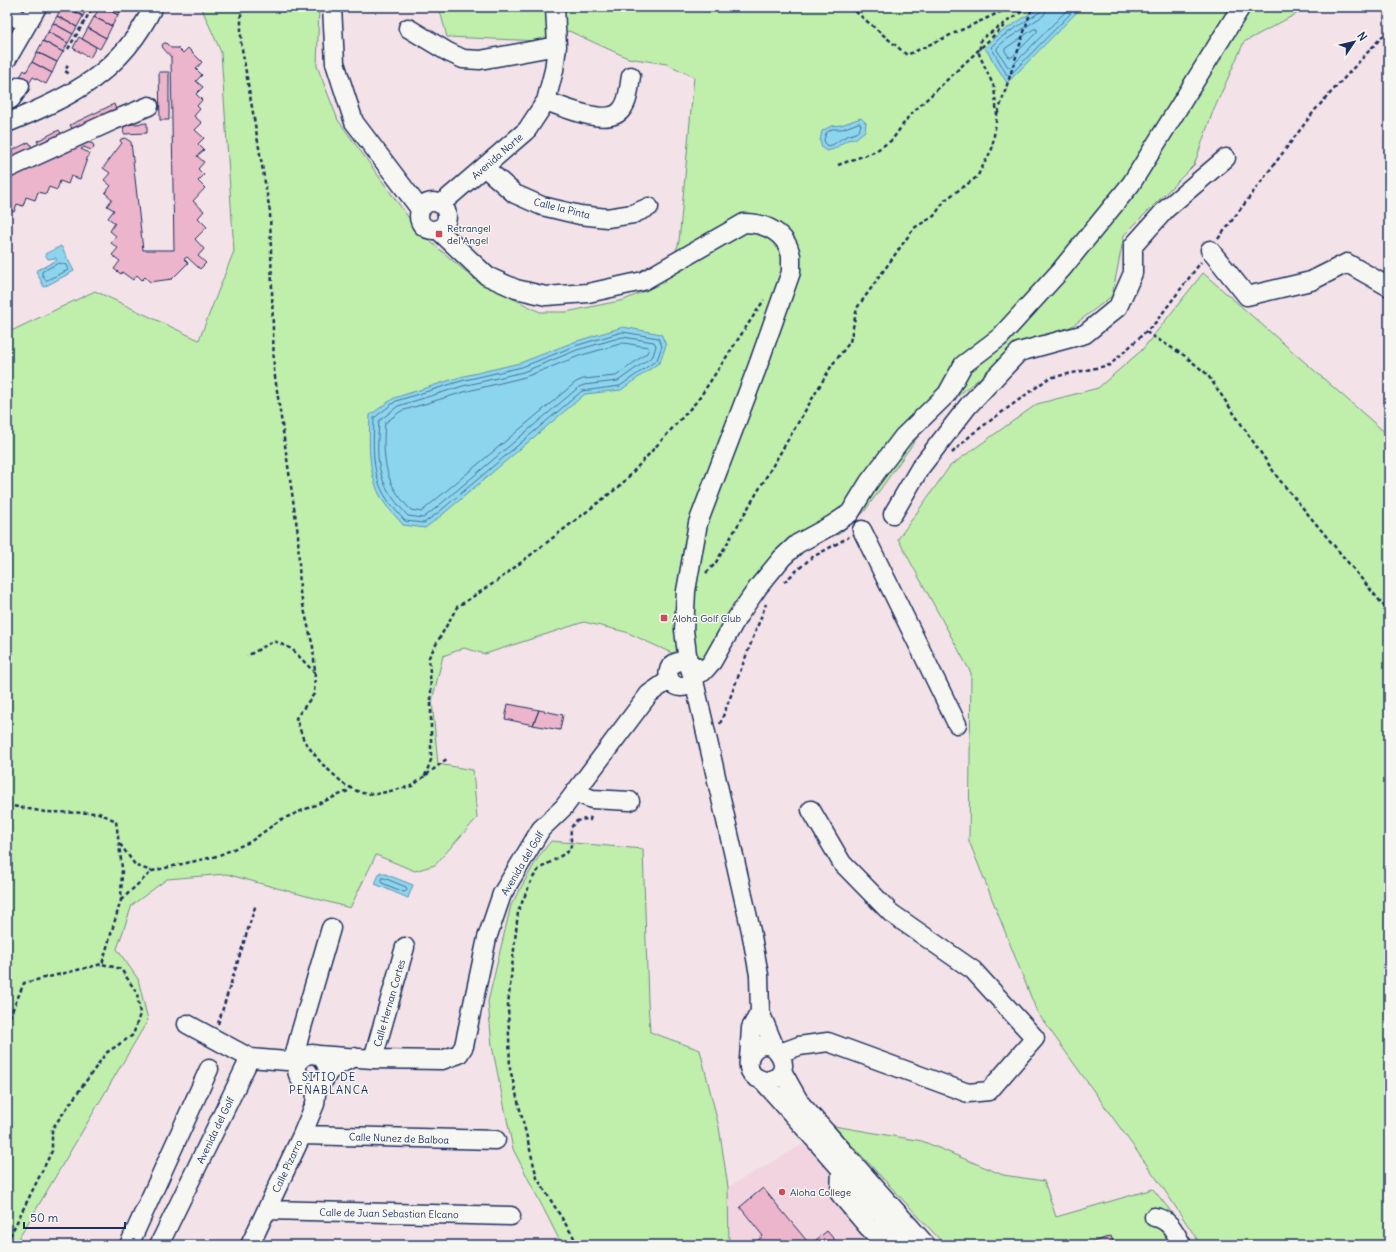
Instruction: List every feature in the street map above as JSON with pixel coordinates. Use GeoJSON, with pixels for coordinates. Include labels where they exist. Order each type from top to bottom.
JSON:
{"type":"FeatureCollection","features":[{"type":"Feature","properties":{"kind":"street"},"geometry":{"type":"LineString","coordinates":[[7,59],[37,7]]}},
{"type":"Feature","properties":{"kind":"street"},"geometry":{"type":"LineString","coordinates":[[7,123],[46,106],[86,85],[108,68],[124,53],[138,34],[154,7]]}},
{"type":"Feature","properties":{"kind":"street"},"geometry":{"type":"LineString","coordinates":[[332,7],[335,62],[354,122],[420,209]]}},
{"type":"Feature","properties":{"kind":"street","name":"Avenida Norte"},"geometry":{"type":"LineString","coordinates":[[441,204],[527,130],[546,101],[554,70],[557,46],[556,7]]}},
{"type":"Feature","properties":{"kind":"street"},"geometry":{"type":"LineString","coordinates":[[694,682],[688,687],[681,688],[674,686],[669,680],[668,675],[672,665],[682,661],[688,662],[703,672],[706,669],[712,662],[738,616],[759,586],[782,558],[797,544],[832,525],[850,513],[869,482],[903,437],[947,394],[963,365],[1000,337],[1061,270],[1131,184],[1241,7]]}},
{"type":"Feature","properties":{"kind":"street"},"geometry":{"type":"LineString","coordinates":[[7,12],[27,24]]}},
{"type":"Feature","properties":{"kind":"street"},"geometry":{"type":"LineString","coordinates":[[408,28],[448,52],[463,59],[480,60],[557,46]]}},
{"type":"Feature","properties":{"kind":"street"},"geometry":{"type":"LineString","coordinates":[[546,101],[575,112],[599,117],[614,116],[622,110],[626,102],[631,76]]}},
{"type":"Feature","properties":{"kind":"street"},"geometry":{"type":"LineString","coordinates":[[7,101],[11,99],[20,86]]}},
{"type":"Feature","properties":{"kind":"street"},"geometry":{"type":"LineString","coordinates":[[7,169],[112,120],[149,106]]}},
{"type":"Feature","properties":{"kind":"street"},"geometry":{"type":"LineString","coordinates":[[893,514],[920,468],[958,418],[1019,352],[1085,334],[1118,307],[1133,273],[1133,246],[1166,209],[1226,158]]}},
{"type":"Feature","properties":{"kind":"street","name":"Calle la Pinta"},"geometry":{"type":"LineString","coordinates":[[484,167],[514,194],[542,206],[580,215],[607,218],[633,214],[649,207]]}},
{"type":"Feature","properties":{"kind":"street"},"geometry":{"type":"LineString","coordinates":[[430,202],[441,204],[447,215],[446,221],[437,229],[430,230],[424,227],[420,222],[420,209],[424,204],[430,202]]}},
{"type":"Feature","properties":{"kind":"street"},"geometry":{"type":"LineString","coordinates":[[437,229],[487,276],[516,289],[546,296],[588,293],[643,281],[744,223],[755,223],[775,230],[786,241],[791,255],[791,272],[754,376],[698,523],[686,591],[684,630],[688,662],[694,682],[751,932],[759,975],[760,1012],[800,1103],[926,1245]]}},
{"type":"Feature","properties":{"kind":"street"},"geometry":{"type":"LineString","coordinates":[[1210,250],[1247,296],[1311,281],[1347,263],[1389,287]]}},
{"type":"Feature","properties":{"kind":"street"},"geometry":{"type":"LineString","coordinates":[[862,530],[957,724]]}},
{"type":"Feature","properties":{"kind":"street","name":"Avenida del Golf"},"geometry":{"type":"LineString","coordinates":[[160,1245],[250,1058],[296,1062],[307,1055],[313,1054],[373,1059],[442,1060],[459,1054],[464,1046],[487,938],[502,894],[541,829],[564,807],[649,694],[669,680]]}},
{"type":"Feature","properties":{"kind":"street"},"geometry":{"type":"LineString","coordinates":[[575,792],[592,799],[630,801]]}},
{"type":"Feature","properties":{"kind":"street"},"geometry":{"type":"LineString","coordinates":[[779,1057],[800,1046],[828,1042],[968,1093],[989,1091],[1035,1038],[973,970],[891,913],[842,863],[811,810]]}},
{"type":"Feature","properties":{"kind":"street"},"geometry":{"type":"LineString","coordinates":[[331,928],[300,1034],[296,1062],[297,1071],[300,1080],[308,1085],[323,1078],[354,1057]]}},
{"type":"Feature","properties":{"kind":"street","name":"Calle Hernan Cortes"},"geometry":{"type":"LineString","coordinates":[[373,1059],[405,947]]}},
{"type":"Feature","properties":{"kind":"street"},"geometry":{"type":"LineString","coordinates":[[760,1012],[751,1028],[749,1068],[754,1076],[763,1081],[908,1245]]}},
{"type":"Feature","properties":{"kind":"street"},"geometry":{"type":"LineString","coordinates":[[186,1024],[250,1058]]}},
{"type":"Feature","properties":{"kind":"street"},"geometry":{"type":"LineString","coordinates":[[749,1059],[753,1051],[760,1046],[768,1045],[779,1057],[777,1077],[763,1081]]}},
{"type":"Feature","properties":{"kind":"street"},"geometry":{"type":"LineString","coordinates":[[318,1055],[326,1062],[323,1078]]}},
{"type":"Feature","properties":{"kind":"street"},"geometry":{"type":"LineString","coordinates":[[129,1245],[209,1069]]}},
{"type":"Feature","properties":{"kind":"street","name":"Calle Pizarro"},"geometry":{"type":"LineString","coordinates":[[250,1245],[302,1135],[315,1104],[323,1078]]}},
{"type":"Feature","properties":{"kind":"street","name":"Calle Nunez de Balboa"},"geometry":{"type":"LineString","coordinates":[[302,1135],[496,1140]]}},
{"type":"Feature","properties":{"kind":"street"},"geometry":{"type":"LineString","coordinates":[[841,1169],[840,1194],[868,1227],[886,1245]]}},
{"type":"Feature","properties":{"kind":"street","name":"Calle de Juan Sebastian Elcano"},"geometry":{"type":"LineString","coordinates":[[267,1210],[511,1216]]}},
{"type":"Feature","properties":{"kind":"street"},"geometry":{"type":"LineString","coordinates":[[1154,1217],[1160,1217],[1170,1224],[1182,1245]]}},
{"type":"Feature","properties":{"kind":"path"},"geometry":{"type":"LineString","coordinates":[[68,49],[93,7]]}},
{"type":"Feature","properties":{"kind":"path"},"geometry":{"type":"LineString","coordinates":[[239,7],[241,12],[241,43],[270,212],[274,370],[298,534],[300,592],[313,647],[315,673],[314,694],[296,718],[304,741],[322,764],[345,785],[361,793],[377,794],[412,786],[448,758]]}},
{"type":"Feature","properties":{"kind":"path"},"geometry":{"type":"LineString","coordinates":[[850,7],[907,55],[1011,7]]}},
{"type":"Feature","properties":{"kind":"path"},"geometry":{"type":"LineString","coordinates":[[838,165],[874,152],[892,140],[909,116],[1024,7]]}},
{"type":"Feature","properties":{"kind":"path"},"geometry":{"type":"LineString","coordinates":[[997,115],[994,87],[979,54],[981,39],[1029,7]]}},
{"type":"Feature","properties":{"kind":"path"},"geometry":{"type":"LineString","coordinates":[[704,574],[716,564],[832,365],[850,342],[857,308],[914,228],[934,216],[945,200],[977,177],[992,150],[997,115],[1032,7]]}},
{"type":"Feature","properties":{"kind":"path"},"geometry":{"type":"LineString","coordinates":[[950,455],[972,434],[1048,378],[1110,365],[1146,332],[1155,323],[1315,110],[1389,29]]}},
{"type":"Feature","properties":{"kind":"path"},"geometry":{"type":"LineString","coordinates":[[68,65],[65,72],[72,76]]}},
{"type":"Feature","properties":{"kind":"path"},"geometry":{"type":"LineString","coordinates":[[425,776],[431,760],[431,690],[429,657],[457,607],[497,581],[621,485],[698,400],[768,294]]}},
{"type":"Feature","properties":{"kind":"path"},"geometry":{"type":"LineString","coordinates":[[1146,332],[1185,356],[1207,374],[1278,478],[1389,612]]}},
{"type":"Feature","properties":{"kind":"path"},"geometry":{"type":"LineString","coordinates":[[782,584],[811,558],[862,530]]}},
{"type":"Feature","properties":{"kind":"path"},"geometry":{"type":"LineString","coordinates":[[719,728],[767,602]]}},
{"type":"Feature","properties":{"kind":"path"},"geometry":{"type":"LineString","coordinates":[[246,656],[274,641],[292,650],[315,673]]}},
{"type":"Feature","properties":{"kind":"path"},"geometry":{"type":"LineString","coordinates":[[121,900],[152,871],[217,856],[250,842],[280,820],[348,791]]}},
{"type":"Feature","properties":{"kind":"path"},"geometry":{"type":"LineString","coordinates":[[576,1245],[537,1178],[510,1069],[508,1005],[518,912],[532,879],[539,869],[569,851],[572,846],[570,834],[573,825],[580,820],[590,820],[592,799]]}},
{"type":"Feature","properties":{"kind":"path"},"geometry":{"type":"LineString","coordinates":[[7,805],[45,812],[99,813],[116,821],[122,868],[121,900],[102,964]]}},
{"type":"Feature","properties":{"kind":"path"},"geometry":{"type":"LineString","coordinates":[[119,841],[136,866],[152,871]]}},
{"type":"Feature","properties":{"kind":"path"},"geometry":{"type":"LineString","coordinates":[[214,1039],[256,904]]}},
{"type":"Feature","properties":{"kind":"path"},"geometry":{"type":"LineString","coordinates":[[7,1023],[24,983],[102,964],[121,969],[137,993],[140,1014],[133,1035],[106,1053],[52,1129],[52,1151],[7,1242]]}},
{"type":"Feature","properties":{"kind":"shaded area","name":"Aloha College"},"geometry":{"type":"Polygon","coordinates":[[[806,1143],[835,1174],[878,1245],[729,1245],[728,1187],[806,1143]]]}},
{"type":"Feature","properties":{"kind":"green space"},"geometry":{"type":"Polygon","coordinates":[[[201,7],[319,7],[317,66],[338,120],[419,232],[477,281],[540,312],[566,312],[624,300],[665,282],[679,242],[694,77],[667,64],[628,58],[569,31],[541,41],[447,37],[439,7],[1309,7],[1244,42],[1212,114],[1194,165],[1124,235],[1112,296],[1074,325],[1002,360],[932,417],[864,512],[839,534],[784,552],[702,667],[626,632],[584,622],[485,654],[464,648],[443,656],[432,701],[438,764],[473,770],[477,818],[435,865],[415,871],[376,855],[350,908],[226,874],[167,879],[132,905],[117,949],[138,979],[148,1020],[15,1245],[7,1245],[7,333],[95,291],[199,340],[234,251],[221,52],[201,7]]]}},
{"type":"Feature","properties":{"kind":"green space"},"geometry":{"type":"Polygon","coordinates":[[[1203,273],[1389,436],[1389,1245],[1201,1245],[1159,1182],[1037,1012],[969,841],[971,673],[898,539],[950,466],[1037,404],[1098,388],[1142,350],[1203,273]]]}},
{"type":"Feature","properties":{"kind":"green space"},"geometry":{"type":"Polygon","coordinates":[[[551,841],[643,849],[650,1032],[700,1050],[719,1127],[728,1187],[729,1245],[562,1245],[513,1149],[492,1046],[488,1002],[511,905],[539,856],[551,841]]]}},
{"type":"Feature","properties":{"kind":"green space"},"geometry":{"type":"Polygon","coordinates":[[[834,1126],[922,1141],[1003,1175],[1044,1181],[1056,1217],[1153,1189],[1181,1224],[1192,1245],[945,1245],[834,1126]]]}},
{"type":"Feature","properties":{"kind":"water"},"geometry":{"type":"Polygon","coordinates":[[[1040,7],[1082,7],[1007,83],[985,48],[997,35],[1040,7]]]}},
{"type":"Feature","properties":{"kind":"water"},"geometry":{"type":"Polygon","coordinates":[[[861,118],[866,123],[865,131],[855,139],[847,140],[834,149],[827,151],[822,148],[820,141],[822,131],[831,126],[841,125],[861,118]]]}},
{"type":"Feature","properties":{"kind":"water"},"geometry":{"type":"Polygon","coordinates":[[[61,246],[74,271],[44,287],[36,271],[57,260],[56,258],[48,259],[45,254],[61,246]]]}},
{"type":"Feature","properties":{"kind":"water"},"geometry":{"type":"Polygon","coordinates":[[[623,327],[661,334],[666,345],[660,362],[621,390],[585,394],[425,528],[403,525],[385,504],[374,480],[370,459],[370,415],[394,398],[460,377],[520,363],[574,342],[623,327]]]}},
{"type":"Feature","properties":{"kind":"water"},"geometry":{"type":"Polygon","coordinates":[[[380,872],[413,885],[408,898],[375,884],[380,872]]]}},
{"type":"Feature","properties":{"kind":"building"},"geometry":{"type":"Polygon","coordinates":[[[62,7],[66,7],[83,16],[77,27],[57,16],[62,7]]]}},
{"type":"Feature","properties":{"kind":"building"},"geometry":{"type":"Polygon","coordinates":[[[66,7],[86,7],[87,8],[83,16],[66,7]]]}},
{"type":"Feature","properties":{"kind":"building"},"geometry":{"type":"Polygon","coordinates":[[[100,7],[104,7],[118,15],[112,26],[94,17],[100,7]]]}},
{"type":"Feature","properties":{"kind":"building"},"geometry":{"type":"Polygon","coordinates":[[[104,7],[123,7],[118,15],[104,7]]]}},
{"type":"Feature","properties":{"kind":"building"},"geometry":{"type":"Polygon","coordinates":[[[57,16],[77,27],[73,34],[53,23],[57,16]]]}},
{"type":"Feature","properties":{"kind":"building"},"geometry":{"type":"Polygon","coordinates":[[[94,17],[112,26],[106,38],[88,28],[94,17]]]}},
{"type":"Feature","properties":{"kind":"building"},"geometry":{"type":"Polygon","coordinates":[[[53,23],[73,34],[68,43],[48,32],[53,23]]]}},
{"type":"Feature","properties":{"kind":"building"},"geometry":{"type":"Polygon","coordinates":[[[88,28],[106,38],[100,49],[82,39],[88,28]]]}},
{"type":"Feature","properties":{"kind":"building"},"geometry":{"type":"Polygon","coordinates":[[[48,32],[68,43],[63,52],[43,41],[48,32]]]}},
{"type":"Feature","properties":{"kind":"building"},"geometry":{"type":"Polygon","coordinates":[[[79,37],[96,47],[90,58],[73,48],[79,37]]]}},
{"type":"Feature","properties":{"kind":"building"},"geometry":{"type":"Polygon","coordinates":[[[43,41],[63,52],[57,62],[37,52],[43,41]]]}},
{"type":"Feature","properties":{"kind":"building"},"geometry":{"type":"Polygon","coordinates":[[[164,43],[171,48],[178,48],[183,53],[188,48],[202,62],[196,69],[202,75],[196,81],[203,87],[196,94],[202,100],[197,106],[200,109],[194,116],[202,123],[195,130],[204,138],[198,144],[204,150],[197,156],[204,162],[198,169],[204,175],[198,181],[205,188],[193,201],[204,211],[198,218],[207,227],[195,239],[204,249],[198,256],[206,263],[200,269],[187,257],[184,259],[188,263],[172,279],[150,282],[145,277],[142,280],[137,275],[133,280],[122,272],[121,274],[114,269],[120,261],[112,255],[118,248],[111,243],[116,236],[110,231],[115,223],[108,218],[114,210],[107,206],[112,199],[105,193],[111,186],[104,180],[110,173],[103,168],[122,143],[120,141],[121,139],[125,138],[131,142],[143,250],[174,250],[171,57],[163,48],[162,45],[164,43]]]}},
{"type":"Feature","properties":{"kind":"building"},"geometry":{"type":"Polygon","coordinates":[[[37,52],[57,62],[52,73],[32,62],[37,52]]]}},
{"type":"Feature","properties":{"kind":"building"},"geometry":{"type":"Polygon","coordinates":[[[32,62],[52,73],[46,84],[33,77],[28,85],[18,80],[24,70],[26,72],[32,62]]]}},
{"type":"Feature","properties":{"kind":"building"},"geometry":{"type":"Polygon","coordinates":[[[159,72],[169,72],[169,120],[160,120],[159,72]]]}},
{"type":"Feature","properties":{"kind":"building"},"geometry":{"type":"Polygon","coordinates":[[[114,104],[117,112],[74,132],[70,125],[114,104]]]}},
{"type":"Feature","properties":{"kind":"building"},"geometry":{"type":"Polygon","coordinates":[[[147,123],[147,133],[124,134],[123,125],[147,123]]]}},
{"type":"Feature","properties":{"kind":"building"},"geometry":{"type":"Polygon","coordinates":[[[59,130],[63,137],[41,148],[37,141],[59,130]]]}},
{"type":"Feature","properties":{"kind":"building"},"geometry":{"type":"Polygon","coordinates":[[[29,142],[34,151],[7,164],[7,153],[29,142]]]}},
{"type":"Feature","properties":{"kind":"building"},"geometry":{"type":"Polygon","coordinates":[[[87,142],[93,144],[94,148],[91,150],[84,147],[81,149],[89,153],[80,179],[71,176],[68,184],[60,181],[57,190],[49,187],[46,194],[38,192],[35,200],[26,197],[23,206],[17,204],[14,212],[7,209],[7,179],[87,142]]]}},
{"type":"Feature","properties":{"kind":"building"},"geometry":{"type":"Polygon","coordinates":[[[508,704],[539,710],[533,725],[505,719],[508,704]]]}},
{"type":"Feature","properties":{"kind":"building"},"geometry":{"type":"Polygon","coordinates":[[[539,710],[563,715],[560,730],[533,725],[539,710]]]}},
{"type":"Feature","properties":{"kind":"building"},"geometry":{"type":"Polygon","coordinates":[[[763,1188],[807,1241],[803,1245],[752,1245],[763,1236],[740,1207],[763,1188]]]}},
{"type":"Feature","properties":{"kind":"building"},"geometry":{"type":"Polygon","coordinates":[[[827,1231],[839,1245],[810,1245],[827,1231]]]}},
{"type":"Feature","properties":{"kind":"building"},"geometry":{"type":"Polygon","coordinates":[[[1111,1236],[1114,1245],[1084,1245],[1111,1236]]]}},
{"type":"Feature","properties":{"kind":"place","name":"Retrangel del Angel"},"geometry":{"type":"Point","coordinates":[439,234]}},
{"type":"Feature","properties":{"kind":"place","name":"Aloha Golf Club"},"geometry":{"type":"Point","coordinates":[664,618]}},
{"type":"Feature","properties":{"kind":"place","name":"Aloha College"},"geometry":{"type":"Point","coordinates":[782,1192]}},
{"type":"Feature","properties":{"kind":"district","name":"SITIO DE PEÑABLANCA"},"geometry":{"type":"Point","coordinates":[329,1083]}}]}
